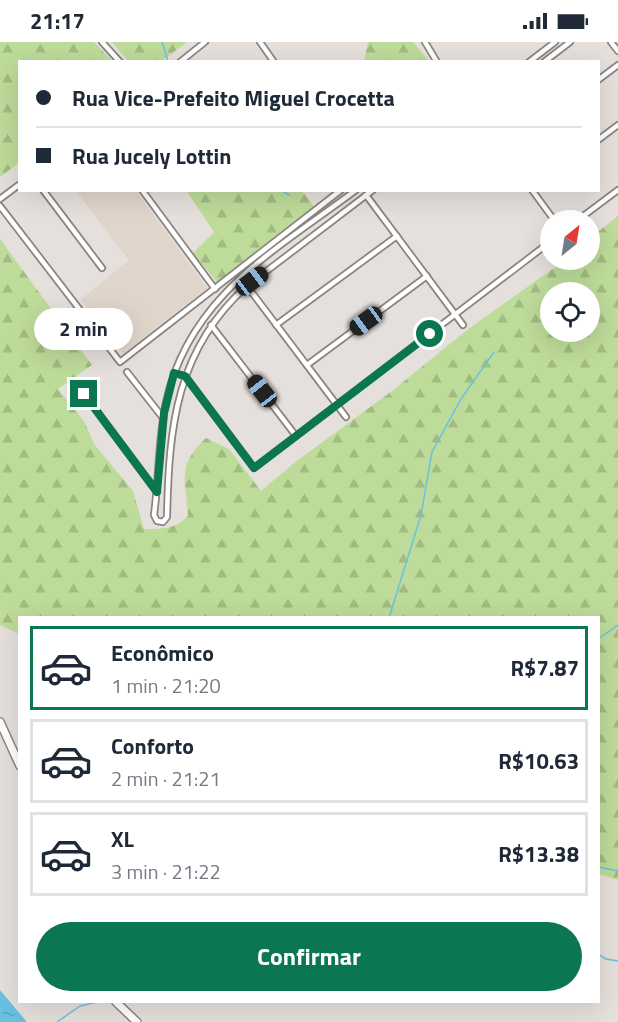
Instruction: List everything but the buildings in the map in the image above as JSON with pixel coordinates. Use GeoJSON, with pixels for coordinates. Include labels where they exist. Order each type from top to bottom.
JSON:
{"type":"FeatureCollection","features":[{"type":"Feature","properties":{"kind":"main road"},"geometry":{"type":"LineString","coordinates":[[0,722],[18,762]]}},
{"type":"Feature","properties":{"kind":"main road"},"geometry":{"type":"LineString","coordinates":[[117,1003],[137,1022]]}},
{"type":"Feature","properties":{"kind":"street"},"geometry":{"type":"LineString","coordinates":[[102,42],[118,60]]}},
{"type":"Feature","properties":{"kind":"street"},"geometry":{"type":"LineString","coordinates":[[182,60],[205,42]]}},
{"type":"Feature","properties":{"kind":"street"},"geometry":{"type":"LineString","coordinates":[[260,42],[273,60]]}},
{"type":"Feature","properties":{"kind":"street"},"geometry":{"type":"LineString","coordinates":[[425,42],[436,60]]}},
{"type":"Feature","properties":{"kind":"street"},"geometry":{"type":"LineString","coordinates":[[532,60],[555,42]]}},
{"type":"Feature","properties":{"kind":"street"},"geometry":{"type":"LineString","coordinates":[[547,60],[570,42]]}},
{"type":"Feature","properties":{"kind":"street"},"geometry":{"type":"LineString","coordinates":[[612,42],[618,51]]}},
{"type":"Feature","properties":{"kind":"street"},"geometry":{"type":"LineString","coordinates":[[600,78],[618,65]]}},
{"type":"Feature","properties":{"kind":"street"},"geometry":{"type":"LineString","coordinates":[[600,138],[618,125]]}},
{"type":"Feature","properties":{"kind":"street"},"geometry":{"type":"LineString","coordinates":[[0,199],[18,186]]}},
{"type":"Feature","properties":{"kind":"street"},"geometry":{"type":"LineString","coordinates":[[591,210],[618,190]]}},
{"type":"Feature","properties":{"kind":"street"},"geometry":{"type":"LineString","coordinates":[[45,192],[102,268]]}},
{"type":"Feature","properties":{"kind":"street"},"geometry":{"type":"LineString","coordinates":[[143,192],[215,290]]}},
{"type":"Feature","properties":{"kind":"street"},"geometry":{"type":"LineString","coordinates":[[0,206],[120,362],[338,192]]}},
{"type":"Feature","properties":{"kind":"street"},"geometry":{"type":"LineString","coordinates":[[353,192],[246,273],[220,296],[191,335],[174,373],[163,418],[154,515],[161,522],[167,517],[173,427],[185,376],[211,325],[247,286],[370,192]]}},
{"type":"Feature","properties":{"kind":"street"},"geometry":{"type":"LineString","coordinates":[[533,192],[547,210]]}},
{"type":"Feature","properties":{"kind":"street"},"geometry":{"type":"LineString","coordinates":[[366,195],[463,325]]}},
{"type":"Feature","properties":{"kind":"street"},"geometry":{"type":"LineString","coordinates":[[276,325],[397,236]]}},
{"type":"Feature","properties":{"kind":"street"},"geometry":{"type":"LineString","coordinates":[[174,373],[185,376],[254,468],[540,250]]}},
{"type":"Feature","properties":{"kind":"street"},"geometry":{"type":"LineString","coordinates":[[306,365],[427,276]]}},
{"type":"Feature","properties":{"kind":"street"},"geometry":{"type":"LineString","coordinates":[[247,286],[346,417]]}},
{"type":"Feature","properties":{"kind":"street"},"geometry":{"type":"LineString","coordinates":[[211,325],[296,436]]}},
{"type":"Feature","properties":{"kind":"street"},"geometry":{"type":"LineString","coordinates":[[127,372],[163,418]]}},
{"type":"Feature","properties":{"kind":"street"},"geometry":{"type":"LineString","coordinates":[[75,382],[157,492]]}},
{"type":"Feature","properties":{"kind":"shaded area"},"geometry":{"type":"Polygon","coordinates":[[[77,192],[137,192],[207,288],[123,353],[81,299],[129,260],[77,192]]]}},
{"type":"Feature","properties":{"kind":"green space"},"geometry":{"type":"Polygon","coordinates":[[[0,42],[94,42],[111,60],[18,60],[18,164],[0,177],[0,42]]]}},
{"type":"Feature","properties":{"kind":"green space"},"geometry":{"type":"Polygon","coordinates":[[[112,42],[187,42],[163,60],[127,60],[112,42]]]}},
{"type":"Feature","properties":{"kind":"green space"},"geometry":{"type":"Polygon","coordinates":[[[368,42],[413,42],[428,60],[364,60],[368,42]]]}},
{"type":"Feature","properties":{"kind":"green space"},"geometry":{"type":"Polygon","coordinates":[[[303,192],[313,208],[217,282],[193,253],[214,232],[188,193],[303,192]]]}},
{"type":"Feature","properties":{"kind":"green space"},"geometry":{"type":"Polygon","coordinates":[[[618,216],[618,880],[600,874],[600,616],[18,616],[18,634],[0,625],[0,239],[92,365],[58,389],[84,421],[94,444],[133,491],[144,529],[174,526],[188,516],[185,483],[187,465],[190,457],[206,438],[229,449],[261,491],[294,463],[392,391],[467,330],[551,270],[600,270],[600,230],[618,216]]]}},
{"type":"Feature","properties":{"kind":"water"},"geometry":{"type":"Polygon","coordinates":[[[0,990],[27,1022],[0,1022],[0,990]]]}},
{"type":"Feature","properties":{"kind":"waterway"},"geometry":{"type":"LineString","coordinates":[[162,42],[168,60]]}},
{"type":"Feature","properties":{"kind":"waterway"},"geometry":{"type":"LineString","coordinates":[[284,192],[289,195]]}},
{"type":"Feature","properties":{"kind":"waterway"},"geometry":{"type":"LineString","coordinates":[[390,616],[421,515],[432,452],[461,399],[494,352]]}},
{"type":"Feature","properties":{"kind":"waterway"},"geometry":{"type":"LineString","coordinates":[[600,638],[618,625]]}},
{"type":"Feature","properties":{"kind":"waterway"},"geometry":{"type":"LineString","coordinates":[[600,867],[618,871]]}},
{"type":"Feature","properties":{"kind":"waterway"},"geometry":{"type":"LineString","coordinates":[[600,955],[618,961]]}},
{"type":"Feature","properties":{"kind":"waterway"},"geometry":{"type":"LineString","coordinates":[[57,1022],[80,1006],[93,1003]]}},
{"type":"Feature","properties":{"kind":"route"},"geometry":{"type":"LineString","coordinates":[[84,394],[157,492],[162,425],[174,373],[185,376],[254,468],[430,334]]}}]}
